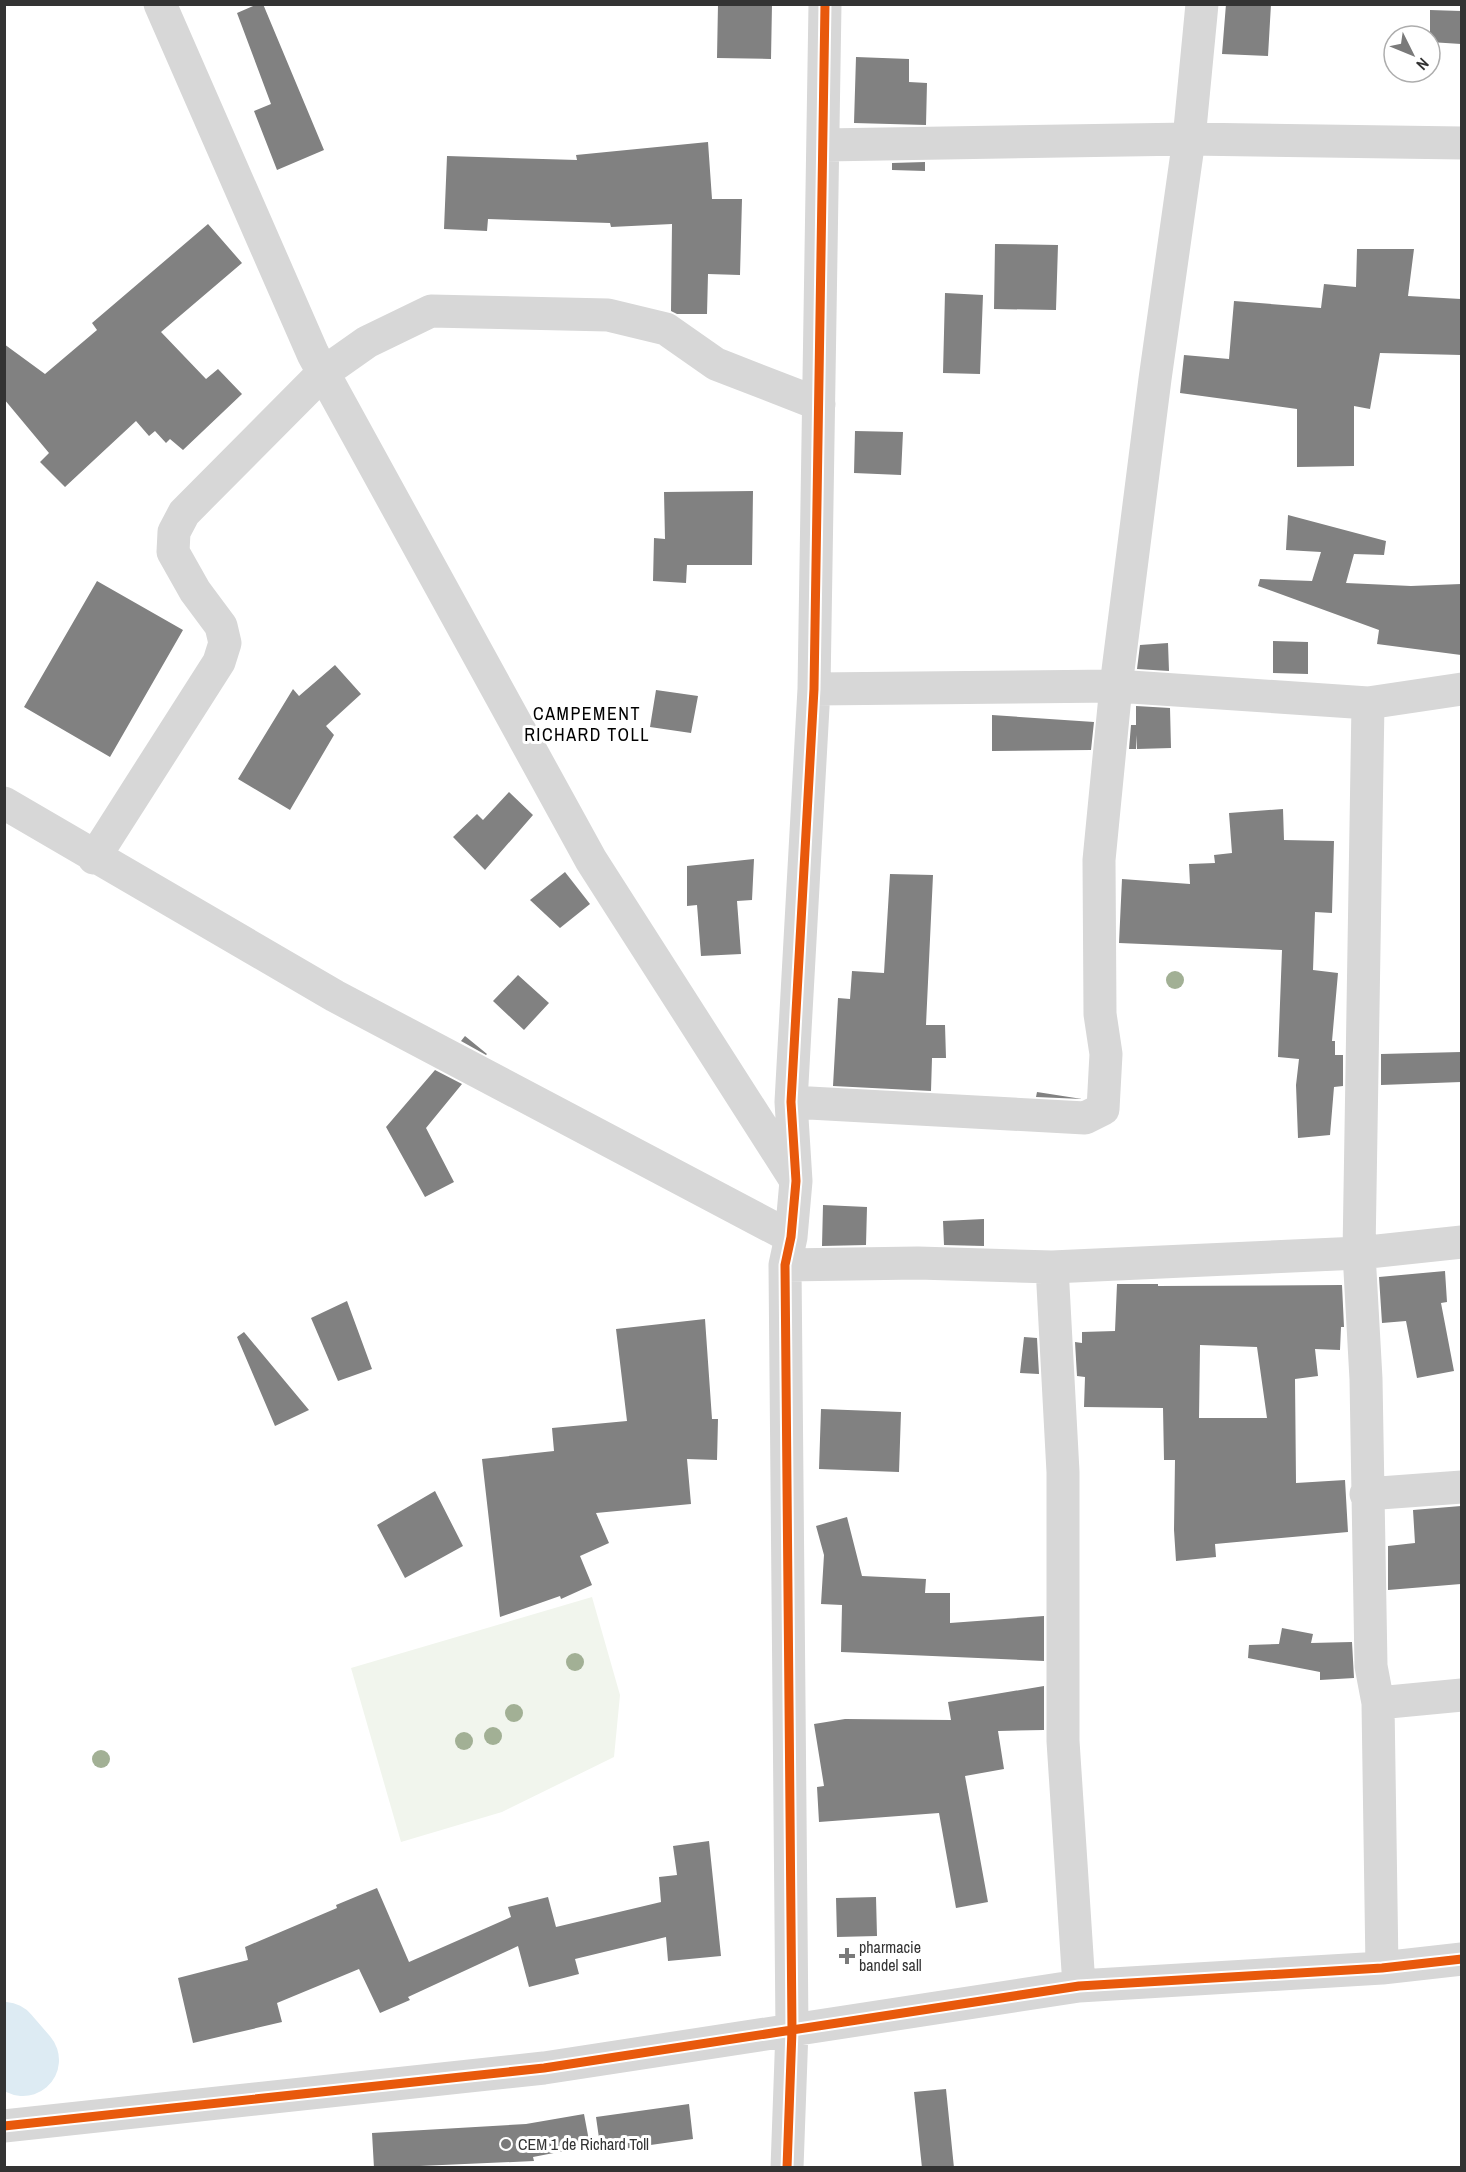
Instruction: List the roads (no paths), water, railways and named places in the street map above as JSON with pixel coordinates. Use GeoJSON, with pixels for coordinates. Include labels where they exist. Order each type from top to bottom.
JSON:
{"type":"FeatureCollection","features":[{"type":"Feature","properties":{"kind":"street"},"geometry":{"type":"LineString","coordinates":[[159,4],[323,373],[591,860],[796,1181]]}},
{"type":"Feature","properties":{"kind":"street"},"geometry":{"type":"LineString","coordinates":[[787,2168],[792,2030],[788,1251],[796,1181],[791,1102],[814,689],[825,4]]}},
{"type":"Feature","properties":{"kind":"street"},"geometry":{"type":"LineString","coordinates":[[791,1102],[1085,1118],[1103,1109],[1106,1054],[1100,1014],[1099,860],[1116,686],[1155,379],[1189,139],[1202,4]]}},
{"type":"Feature","properties":{"kind":"street"},"geometry":{"type":"LineString","coordinates":[[824,145],[1189,139],[1461,143]]}},
{"type":"Feature","properties":{"kind":"street"},"geometry":{"type":"LineString","coordinates":[[94,858],[219,662],[225,643],[221,626],[195,591],[173,552],[174,532],[184,513],[323,373],[367,342],[431,311],[608,315],[666,329],[716,364],[819,404]]}},
{"type":"Feature","properties":{"kind":"street"},"geometry":{"type":"LineString","coordinates":[[814,689],[1116,686],[1368,703],[1461,689]]}},
{"type":"Feature","properties":{"kind":"street"},"geometry":{"type":"LineString","coordinates":[[1368,703],[1359,1252],[1366,1378],[1366,1494],[1371,1666],[1378,1703],[1382,1968]]}},
{"type":"Feature","properties":{"kind":"street"},"geometry":{"type":"LineString","coordinates":[[4,803],[94,858],[335,996],[788,1251],[918,1263],[1052,1267],[1359,1252],[1461,1242]]}},
{"type":"Feature","properties":{"kind":"street"},"geometry":{"type":"LineString","coordinates":[[1052,1267],[1063,1472],[1063,1741],[1080,1986]]}},
{"type":"Feature","properties":{"kind":"street"},"geometry":{"type":"LineString","coordinates":[[1366,1494],[1461,1487]]}},
{"type":"Feature","properties":{"kind":"street"},"geometry":{"type":"LineString","coordinates":[[1378,1703],[1461,1695]]}},
{"type":"Feature","properties":{"kind":"street"},"geometry":{"type":"LineString","coordinates":[[4,2126],[544,2068],[1080,1986],[1382,1968],[1461,1959]]}},
{"type":"Feature","properties":{"kind":"waterway"},"geometry":{"type":"LineString","coordinates":[[4,2038],[23,2060]]}},
{"type":"Feature","properties":{"kind":"place","name":"pharmacie bandel sall"},"geometry":{"type":"Point","coordinates":[847,1956]}},
{"type":"Feature","properties":{"kind":"place","name":"CEM 1 de Richard Toll"},"geometry":{"type":"Point","coordinates":[506,2144]}},
{"type":"Feature","properties":{"kind":"district","name":"CAMPEMENT RICHARD TOLL"},"geometry":{"type":"Point","coordinates":[587,723]}}]}
